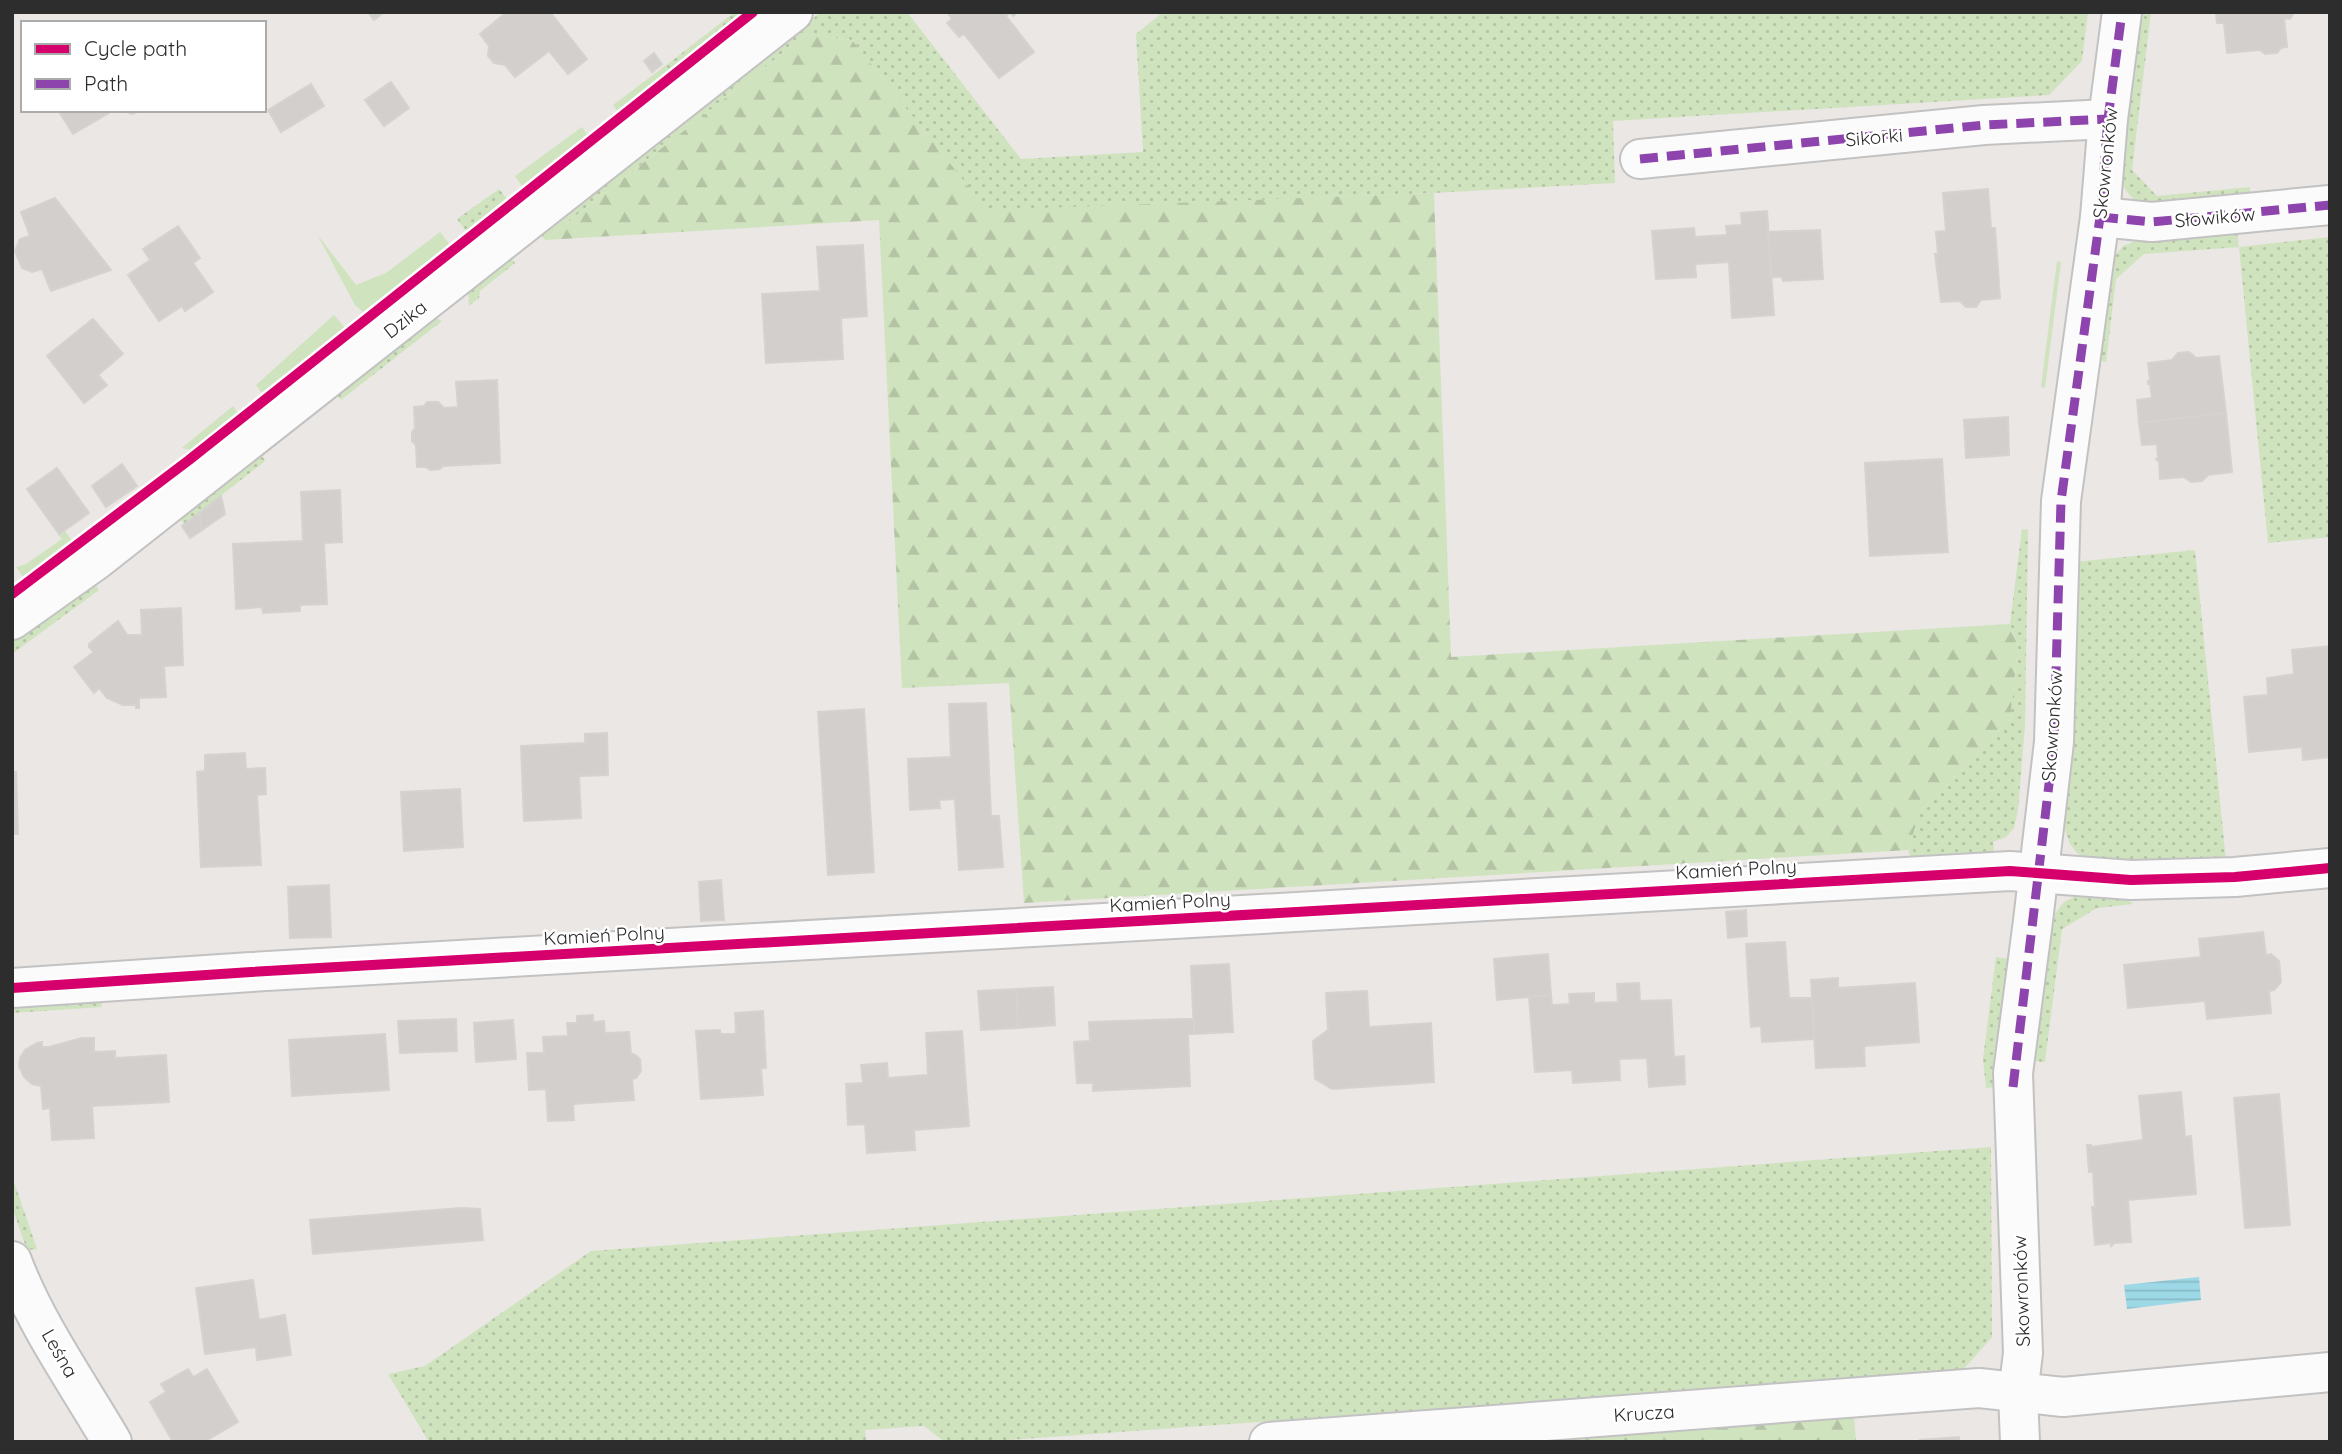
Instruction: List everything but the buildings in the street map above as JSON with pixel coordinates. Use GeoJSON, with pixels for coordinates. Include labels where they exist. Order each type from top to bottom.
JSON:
{"type":"FeatureCollection","features":[{"type":"Feature","properties":{"kind":"street","name":"Dzika"},"geometry":{"type":"LineString","coordinates":[[12,620],[87,567],[181,494],[793,12]]}},
{"type":"Feature","properties":{"kind":"street","name":"Skowronków"},"geometry":{"type":"LineString","coordinates":[[2020,1442],[2018,1394],[2023,1353],[2012,1087],[2054,742],[2061,500],[2100,217],[2108,119],[2122,12]]}},
{"type":"Feature","properties":{"kind":"street","name":"Sikorki"},"geometry":{"type":"LineString","coordinates":[[1640,159],[1984,125],[2108,119]]}},
{"type":"Feature","properties":{"kind":"street","name":"Słowików"},"geometry":{"type":"LineString","coordinates":[[2100,217],[2152,222],[2330,205]]}},
{"type":"Feature","properties":{"kind":"street","name":"Kamień Polny"},"geometry":{"type":"LineString","coordinates":[[12,988],[1998,872],[2038,872],[2132,880],[2235,877],[2330,868]]}},
{"type":"Feature","properties":{"kind":"street","name":"Leśna"},"geometry":{"type":"LineString","coordinates":[[12,1261],[54,1343],[112,1442]]}},
{"type":"Feature","properties":{"kind":"street","name":"Krucza"},"geometry":{"type":"LineString","coordinates":[[1269,1442],[1979,1388],[2063,1397],[2330,1372]]}},
{"type":"Feature","properties":{"kind":"green space"},"geometry":{"type":"Polygon","coordinates":[[[735,12],[743,12],[669,71],[665,66],[735,12]]]}},
{"type":"Feature","properties":{"kind":"green space"},"geometry":{"type":"Polygon","coordinates":[[[821,12],[907,12],[1021,159],[1143,152],[1136,34],[1163,12],[2088,12],[2082,61],[2049,95],[1613,121],[1615,183],[987,211],[852,40],[807,34],[545,240],[540,234],[821,12]]]}},
{"type":"Feature","properties":{"kind":"green space"},"geometry":{"type":"Polygon","coordinates":[[[2139,12],[2151,12],[2132,170],[2157,196],[2250,187],[2250,198],[2141,204],[2126,190],[2119,169],[2139,12]]]}},
{"type":"Feature","properties":{"kind":"green space"},"geometry":{"type":"Polygon","coordinates":[[[807,34],[852,40],[987,210],[1434,193],[1451,657],[2010,624],[2018,647],[2010,719],[1920,812],[1908,850],[1024,903],[1009,683],[902,688],[879,220],[545,240],[807,34]]]}},
{"type":"Feature","properties":{"kind":"green space"},"geometry":{"type":"Polygon","coordinates":[[[665,66],[669,71],[663,78],[618,112],[613,105],[665,66]]]}},
{"type":"Feature","properties":{"kind":"green space"},"geometry":{"type":"Polygon","coordinates":[[[582,127],[588,136],[523,187],[515,176],[582,127]]]}},
{"type":"Feature","properties":{"kind":"green space"},"geometry":{"type":"Polygon","coordinates":[[[499,189],[508,200],[467,232],[457,219],[499,189]]]}},
{"type":"Feature","properties":{"kind":"green space"},"geometry":{"type":"Polygon","coordinates":[[[2237,230],[2239,247],[2144,254],[2116,279],[2106,362],[2097,360],[2112,259],[2123,246],[2139,240],[2237,230]]]}},
{"type":"Feature","properties":{"kind":"green space"},"geometry":{"type":"Polygon","coordinates":[[[440,232],[450,245],[363,312],[355,305],[317,234],[356,285],[386,273],[440,232]]]}},
{"type":"Feature","properties":{"kind":"green space"},"geometry":{"type":"Polygon","coordinates":[[[2330,237],[2330,537],[2268,543],[2239,247],[2330,237]]]}},
{"type":"Feature","properties":{"kind":"green space"},"geometry":{"type":"Polygon","coordinates":[[[510,257],[515,263],[480,291],[479,298],[469,306],[468,290],[510,257]]]}},
{"type":"Feature","properties":{"kind":"green space"},"geometry":{"type":"Polygon","coordinates":[[[2057,261],[2061,262],[2045,388],[2041,387],[2057,261]]]}},
{"type":"Feature","properties":{"kind":"green space"},"geometry":{"type":"Polygon","coordinates":[[[334,315],[345,328],[262,393],[256,385],[334,315]]]}},
{"type":"Feature","properties":{"kind":"green space"},"geometry":{"type":"Polygon","coordinates":[[[434,317],[442,321],[341,400],[336,394],[434,317]]]}},
{"type":"Feature","properties":{"kind":"green space"},"geometry":{"type":"Polygon","coordinates":[[[233,406],[238,413],[190,450],[182,448],[233,406]]]}},
{"type":"Feature","properties":{"kind":"green space"},"geometry":{"type":"Polygon","coordinates":[[[260,454],[264,462],[184,524],[179,518],[260,454]]]}},
{"type":"Feature","properties":{"kind":"green space"},"geometry":{"type":"Polygon","coordinates":[[[2022,529],[2028,530],[2025,725],[2014,828],[2006,837],[1993,842],[1994,854],[1911,858],[1908,850],[1920,812],[2010,719],[2018,647],[2010,624],[2022,529]]]}},
{"type":"Feature","properties":{"kind":"green space"},"geometry":{"type":"Polygon","coordinates":[[[65,531],[73,542],[24,578],[16,567],[26,564],[62,539],[59,535],[65,531]]]}},
{"type":"Feature","properties":{"kind":"green space"},"geometry":{"type":"Polygon","coordinates":[[[2195,550],[2226,861],[2105,863],[2085,858],[2070,844],[2063,823],[2074,562],[2195,550]]]}},
{"type":"Feature","properties":{"kind":"green space"},"geometry":{"type":"Polygon","coordinates":[[[95,584],[99,590],[12,654],[12,641],[95,584]]]}},
{"type":"Feature","properties":{"kind":"green space"},"geometry":{"type":"Polygon","coordinates":[[[2078,895],[2123,896],[2133,904],[2097,908],[2062,929],[2045,1062],[2033,1061],[2053,916],[2064,902],[2078,895]]]}},
{"type":"Feature","properties":{"kind":"green space"},"geometry":{"type":"Polygon","coordinates":[[[1996,957],[2011,959],[1998,1087],[1986,1088],[1983,1059],[1996,957]]]}},
{"type":"Feature","properties":{"kind":"green space"},"geometry":{"type":"Polygon","coordinates":[[[101,1000],[102,1007],[12,1013],[12,1006],[101,1000]]]}},
{"type":"Feature","properties":{"kind":"green space"},"geometry":{"type":"Polygon","coordinates":[[[1991,1147],[1992,1337],[1962,1371],[981,1442],[945,1442],[924,1426],[865,1430],[866,1442],[429,1442],[388,1374],[425,1366],[591,1251],[1991,1147]]]}},
{"type":"Feature","properties":{"kind":"green space"},"geometry":{"type":"Polygon","coordinates":[[[12,1176],[37,1249],[27,1250],[12,1207],[12,1176]]]}},
{"type":"Feature","properties":{"kind":"green space"},"geometry":{"type":"Polygon","coordinates":[[[1854,1415],[1856,1442],[1482,1442],[1854,1415]]]}},
{"type":"Feature","properties":{"kind":"water"},"geometry":{"type":"Polygon","coordinates":[[[2199,1277],[2201,1300],[2127,1309],[2124,1285],[2199,1277]]]}},
{"type":"Feature","properties":{"kind":"marked path"},"geometry":{"type":"LineString","coordinates":[[2013,1087],[2054,742],[2061,501],[2100,217],[2108,119],[2122,12]]}},
{"type":"Feature","properties":{"kind":"marked path"},"geometry":{"type":"LineString","coordinates":[[1640,159],[1984,125],[2108,119]]}},
{"type":"Feature","properties":{"kind":"marked path"},"geometry":{"type":"LineString","coordinates":[[2100,217],[2152,222],[2330,205]]}},
{"type":"Feature","properties":{"kind":"cycle path"},"geometry":{"type":"LineString","coordinates":[[12,594],[189,460],[753,12]]}},
{"type":"Feature","properties":{"kind":"cycle path"},"geometry":{"type":"LineString","coordinates":[[12,988],[2010,871],[2131,880],[2235,877],[2330,868]]}}]}
